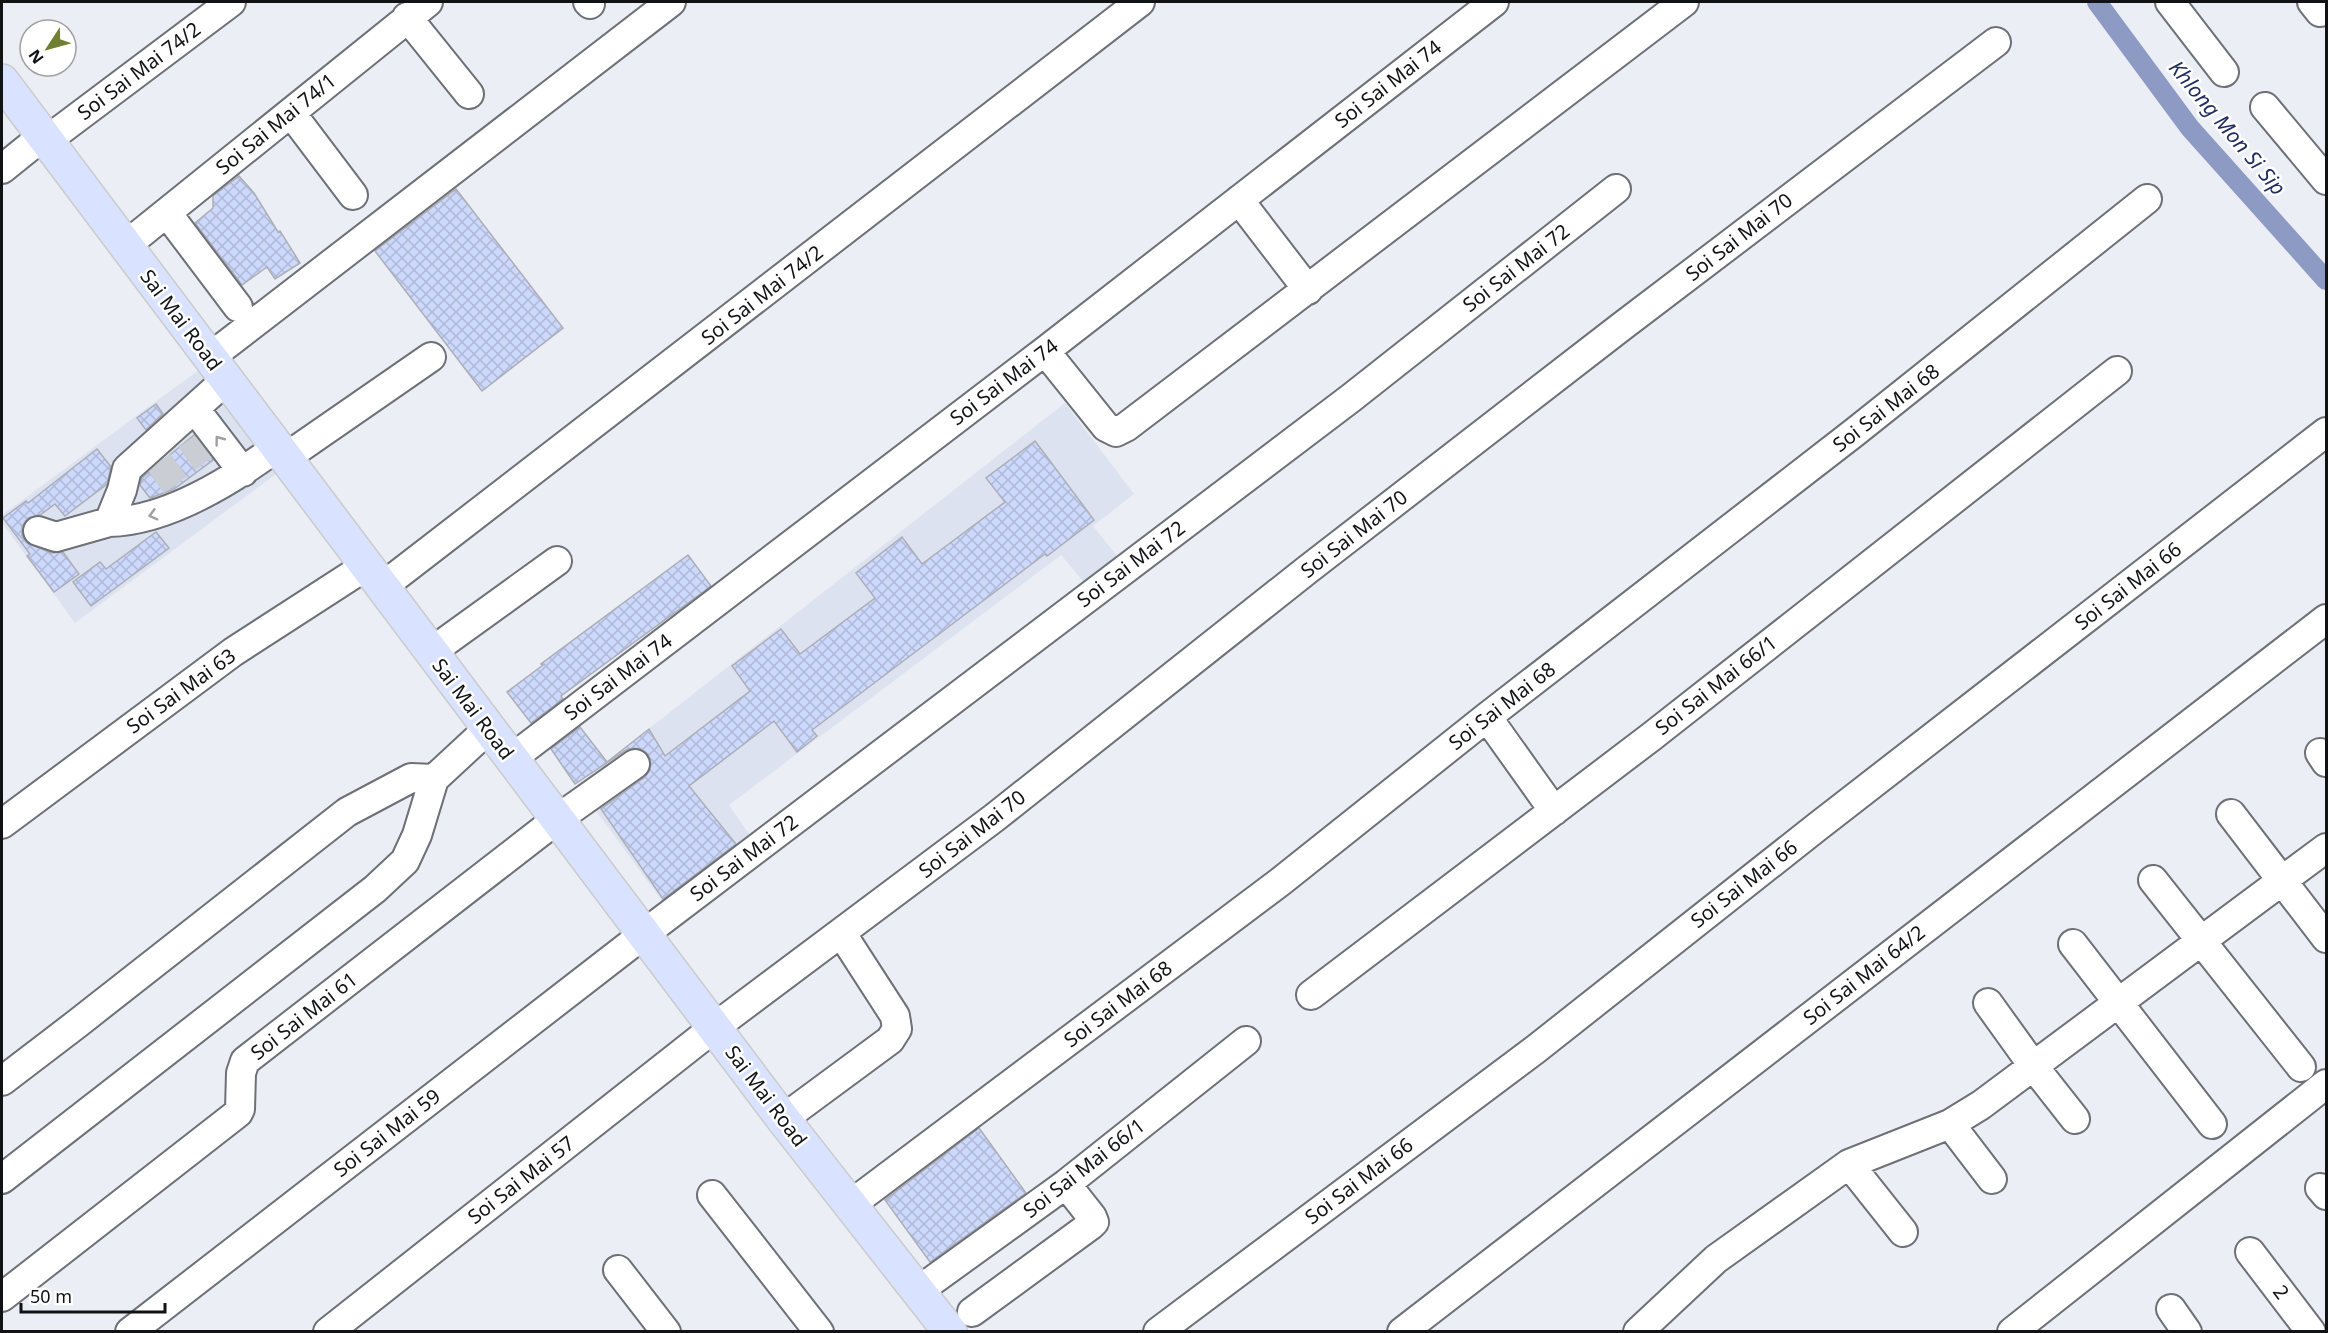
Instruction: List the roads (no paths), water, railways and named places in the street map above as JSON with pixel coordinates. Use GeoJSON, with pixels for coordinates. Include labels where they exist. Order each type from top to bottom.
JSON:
{"type":"FeatureCollection","features":[{"type":"Feature","properties":{"kind":"main road","name":"Sai Mai Road"},"geometry":{"type":"LineString","coordinates":[[2,81],[783,1119],[918,1291],[950,1325]]}},
{"type":"Feature","properties":{"kind":"street","name":"Soi Sai Mai 74/2"},"geometry":{"type":"LineString","coordinates":[[2,169],[231,2]]}},
{"type":"Feature","properties":{"kind":"street"},"geometry":{"type":"LineString","coordinates":[[109,522],[122,490],[127,469],[154,456],[188,424],[218,369],[671,2]]}},
{"type":"Feature","properties":{"kind":"street","name":"Soi Sai Mai 74/2"},"geometry":{"type":"LineString","coordinates":[[374,576],[1140,2]]}},
{"type":"Feature","properties":{"kind":"street","name":"Soi Sai Mai 74"},"geometry":{"type":"LineString","coordinates":[[511,759],[1045,351],[1494,2]]}},
{"type":"Feature","properties":{"kind":"street"},"geometry":{"type":"LineString","coordinates":[[1045,351],[1106,427],[1116,432],[1126,427],[1684,2]]}},
{"type":"Feature","properties":{"kind":"street"},"geometry":{"type":"LineString","coordinates":[[2170,2],[2224,72]]}},
{"type":"Feature","properties":{"kind":"street"},"geometry":{"type":"LineString","coordinates":[[417,9],[469,94]]}},
{"type":"Feature","properties":{"kind":"street","name":"Soi Sai Mai 74/1"},"geometry":{"type":"LineString","coordinates":[[123,244],[167,213],[417,9]]}},
{"type":"Feature","properties":{"kind":"street","name":"Soi Sai Mai 70"},"geometry":{"type":"LineString","coordinates":[[715,1027],[842,934],[1612,334],[1996,42]]}},
{"type":"Feature","properties":{"kind":"street"},"geometry":{"type":"LineString","coordinates":[[2265,107],[2326,180]]}},
{"type":"Feature","properties":{"kind":"street"},"geometry":{"type":"LineString","coordinates":[[291,113],[353,195]]}},
{"type":"Feature","properties":{"kind":"street","name":"Soi Sai Mai 72"},"geometry":{"type":"LineString","coordinates":[[644,934],[1351,398],[1616,189]]}},
{"type":"Feature","properties":{"kind":"street","name":"Soi Sai Mai 68"},"geometry":{"type":"LineString","coordinates":[[850,1205],[1281,882],[1487,717],[1855,432],[2147,199]]}},
{"type":"Feature","properties":{"kind":"street"},"geometry":{"type":"LineString","coordinates":[[1239,200],[1308,290]]}},
{"type":"Feature","properties":{"kind":"street"},"geometry":{"type":"LineString","coordinates":[[167,213],[238,307]]}},
{"type":"Feature","properties":{"kind":"street"},"geometry":{"type":"LineString","coordinates":[[38,531],[56,537],[109,522],[129,521],[162,513],[182,494],[224,473],[281,453],[431,357]]}},
{"type":"Feature","properties":{"kind":"street","name":"Soi Sai Mai 66/1"},"geometry":{"type":"LineString","coordinates":[[1311,995],[1554,811],[2117,371]]}},
{"type":"Feature","properties":{"kind":"street"},"geometry":{"type":"LineString","coordinates":[[188,424],[224,473]]}},
{"type":"Feature","properties":{"kind":"street","name":"Soi Sai Mai 66"},"geometry":{"type":"LineString","coordinates":[[1158,1332],[1536,1049],[1808,834],[2326,432]]}},
{"type":"Feature","properties":{"kind":"street"},"geometry":{"type":"LineString","coordinates":[[431,652],[557,561]]}},
{"type":"Feature","properties":{"kind":"street","name":"Soi Sai Mai 63"},"geometry":{"type":"LineString","coordinates":[[2,824],[233,652],[374,576]]}},
{"type":"Feature","properties":{"kind":"street","name":"Soi Sai Mai 64/2"},"geometry":{"type":"LineString","coordinates":[[1402,1332],[2326,619]]}},
{"type":"Feature","properties":{"kind":"street"},"geometry":{"type":"LineString","coordinates":[[1487,717],[1554,811]]}},
{"type":"Feature","properties":{"kind":"street"},"geometry":{"type":"LineString","coordinates":[[2,1179],[375,889],[405,861],[417,835],[434,778],[488,729]]}},
{"type":"Feature","properties":{"kind":"street","name":"Soi Sai Mai 61"},"geometry":{"type":"LineString","coordinates":[[2,1297],[239,1111],[241,1073],[245,1061],[556,820],[635,764]]}},
{"type":"Feature","properties":{"kind":"street"},"geometry":{"type":"LineString","coordinates":[[2,1081],[347,812],[411,778],[434,778]]}},
{"type":"Feature","properties":{"kind":"street"},"geometry":{"type":"LineString","coordinates":[[2231,814],[2326,938]]}},
{"type":"Feature","properties":{"kind":"street"},"geometry":{"type":"LineString","coordinates":[[1638,1332],[1716,1259],[1849,1164],[1950,1124],[1981,1105],[2326,848]]}},
{"type":"Feature","properties":{"kind":"street"},"geometry":{"type":"LineString","coordinates":[[2152,880],[2301,1066]]}},
{"type":"Feature","properties":{"kind":"street","name":"Soi Sai Mai 59"},"geometry":{"type":"LineString","coordinates":[[130,1332],[644,934]]}},
{"type":"Feature","properties":{"kind":"street"},"geometry":{"type":"LineString","coordinates":[[783,1119],[890,1040],[897,1029],[895,1016],[842,934]]}},
{"type":"Feature","properties":{"kind":"street"},"geometry":{"type":"LineString","coordinates":[[2073,944],[2212,1124]]}},
{"type":"Feature","properties":{"kind":"street"},"geometry":{"type":"LineString","coordinates":[[1988,1003],[2034,1067],[2076,1119]]}},
{"type":"Feature","properties":{"kind":"street","name":"Soi Sai Mai 57"},"geometry":{"type":"LineString","coordinates":[[328,1332],[715,1027]]}},
{"type":"Feature","properties":{"kind":"street","name":"Soi Sai Mai 66/1"},"geometry":{"type":"LineString","coordinates":[[918,1291],[1066,1184],[1246,1041]]}},
{"type":"Feature","properties":{"kind":"street"},"geometry":{"type":"LineString","coordinates":[[2012,1332],[2326,1084]]}},
{"type":"Feature","properties":{"kind":"street"},"geometry":{"type":"LineString","coordinates":[[1950,1124],[1992,1179]]}},
{"type":"Feature","properties":{"kind":"street"},"geometry":{"type":"LineString","coordinates":[[1849,1164],[1903,1232]]}},
{"type":"Feature","properties":{"kind":"street"},"geometry":{"type":"LineString","coordinates":[[950,1325],[1094,1222],[1066,1184]]}},
{"type":"Feature","properties":{"kind":"street"},"geometry":{"type":"LineString","coordinates":[[712,1195],[819,1332]]}},
{"type":"Feature","properties":{"kind":"street","name":"2"},"geometry":{"type":"LineString","coordinates":[[2250,1252],[2311,1332]]}},
{"type":"Feature","properties":{"kind":"street"},"geometry":{"type":"LineString","coordinates":[[618,1270],[666,1332]]}},
{"type":"Feature","properties":{"kind":"street"},"geometry":{"type":"LineString","coordinates":[[2171,1309],[2187,1332]]}},
{"type":"Feature","properties":{"kind":"waterway","name":"Khlong Mon Si Sip"},"geometry":{"type":"LineString","coordinates":[[2097,2],[2190,128],[2326,280]]}},
{"type":"Feature","properties":{"kind":"tunnel"},"geometry":{"type":"LineString","coordinates":[[190,439],[208,464]]}},
{"type":"Feature","properties":{"kind":"tunnel"},"geometry":{"type":"LineString","coordinates":[[159,462],[177,487]]}}]}
